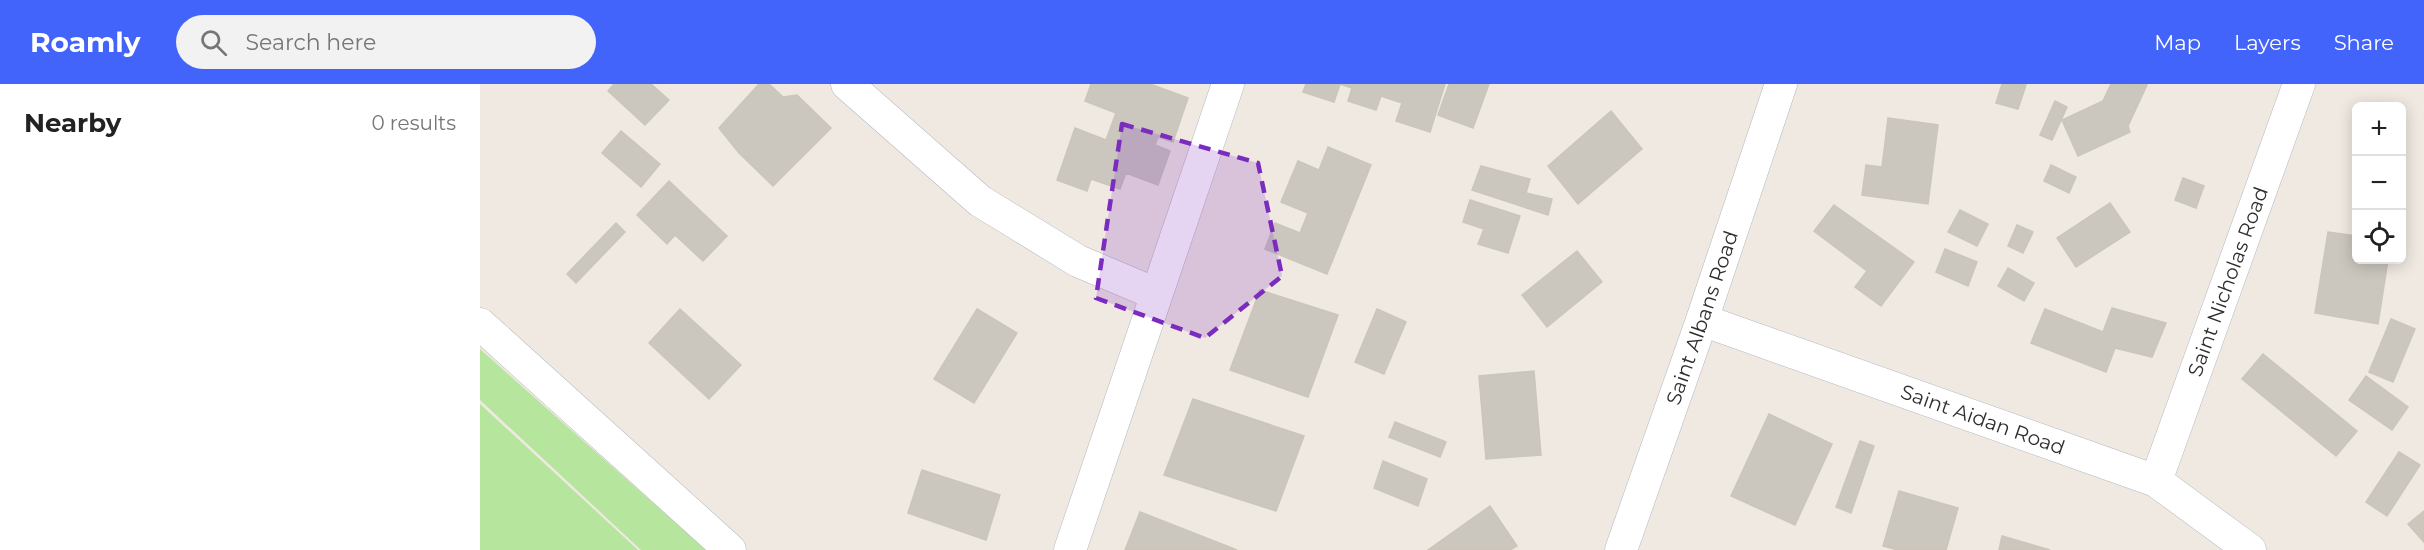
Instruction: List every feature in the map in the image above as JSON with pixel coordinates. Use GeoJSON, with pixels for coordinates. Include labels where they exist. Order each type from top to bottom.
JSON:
{"type":"FeatureCollection","features":[{"type":"Feature","properties":{"kind":"street"},"geometry":{"type":"LineString","coordinates":[[847,84],[980,201],[1078,261],[1156,294]]}},
{"type":"Feature","properties":{"kind":"street"},"geometry":{"type":"LineString","coordinates":[[1070,550],[1228,84]]}},
{"type":"Feature","properties":{"kind":"street","name":"Saint Albans Road"},"geometry":{"type":"LineString","coordinates":[[1621,550],[1702,320],[1781,84]]}},
{"type":"Feature","properties":{"kind":"street","name":"Saint Nicholas Road"},"geometry":{"type":"LineString","coordinates":[[2156,481],[2299,84]]}},
{"type":"Feature","properties":{"kind":"street","name":"Saint Aidan Road"},"geometry":{"type":"LineString","coordinates":[[1702,320],[2156,481],[2250,550]]}},
{"type":"Feature","properties":{"kind":"street"},"geometry":{"type":"LineString","coordinates":[[480,324],[730,550]]}},
{"type":"Feature","properties":{"kind":"highlighted area"},"geometry":{"type":"Polygon","coordinates":[[[1122,124],[1258,163],[1282,276],[1205,338],[1096,298],[1122,124]]]}},
{"type":"Feature","properties":{"kind":"green space"},"geometry":{"type":"Polygon","coordinates":[[[480,349],[706,550],[641,550],[480,400],[480,349]]]}},
{"type":"Feature","properties":{"kind":"green space"},"geometry":{"type":"Polygon","coordinates":[[[480,404],[638,550],[480,550],[480,404]]]}},
{"type":"Feature","properties":{"kind":"building"},"geometry":{"type":"Polygon","coordinates":[[[614,84],[651,84],[669,100],[645,125],[608,91],[614,84]]]}},
{"type":"Feature","properties":{"kind":"building"},"geometry":{"type":"Polygon","coordinates":[[[759,84],[769,84],[783,97],[797,95],[831,128],[773,186],[739,153],[719,128],[759,84]]]}},
{"type":"Feature","properties":{"kind":"building"},"geometry":{"type":"Polygon","coordinates":[[[1091,84],[1150,84],[1188,98],[1173,142],[1158,137],[1155,145],[1170,151],[1158,185],[1126,173],[1120,189],[1091,179],[1087,191],[1057,180],[1075,128],[1106,140],[1116,113],[1085,101],[1091,84]]]}},
{"type":"Feature","properties":{"kind":"building"},"geometry":{"type":"Polygon","coordinates":[[[1306,84],[1340,84],[1334,102],[1303,92],[1306,84]]]}},
{"type":"Feature","properties":{"kind":"building"},"geometry":{"type":"Polygon","coordinates":[[[1340,84],[1445,84],[1430,132],[1396,121],[1402,103],[1381,96],[1376,110],[1348,101],[1352,88],[1340,84]]]}},
{"type":"Feature","properties":{"kind":"building"},"geometry":{"type":"Polygon","coordinates":[[[1449,84],[1489,84],[1473,128],[1438,115],[1449,84]]]}},
{"type":"Feature","properties":{"kind":"building"},"geometry":{"type":"Polygon","coordinates":[[[2002,84],[2026,85],[2018,109],[1996,103],[2002,84]]]}},
{"type":"Feature","properties":{"kind":"building"},"geometry":{"type":"Polygon","coordinates":[[[2111,84],[2147,85],[2128,126],[2130,132],[2078,156],[2062,120],[2103,101],[2111,84]]]}},
{"type":"Feature","properties":{"kind":"building"},"geometry":{"type":"Polygon","coordinates":[[[2055,101],[2067,107],[2052,140],[2040,135],[2055,101]]]}},
{"type":"Feature","properties":{"kind":"building"},"geometry":{"type":"Polygon","coordinates":[[[1611,111],[1642,149],[1578,204],[1548,166],[1611,111]]]}},
{"type":"Feature","properties":{"kind":"building"},"geometry":{"type":"Polygon","coordinates":[[[1888,118],[1938,125],[1928,204],[1862,195],[1866,165],[1882,167],[1888,118]]]}},
{"type":"Feature","properties":{"kind":"building"},"geometry":{"type":"Polygon","coordinates":[[[621,131],[660,164],[641,187],[602,153],[621,131]]]}},
{"type":"Feature","properties":{"kind":"building"},"geometry":{"type":"Polygon","coordinates":[[[1328,147],[1371,165],[1327,274],[1265,249],[1275,223],[1300,233],[1308,213],[1281,202],[1298,161],[1319,170],[1328,147]]]}},
{"type":"Feature","properties":{"kind":"building"},"geometry":{"type":"Polygon","coordinates":[[[2051,165],[2076,177],[2069,193],[2044,181],[2051,165]]]}},
{"type":"Feature","properties":{"kind":"building"},"geometry":{"type":"Polygon","coordinates":[[[1481,166],[1530,179],[1526,193],[1552,199],[1548,215],[1472,190],[1481,166]]]}},
{"type":"Feature","properties":{"kind":"building"},"geometry":{"type":"Polygon","coordinates":[[[2183,178],[2204,186],[2196,208],[2175,200],[2183,178]]]}},
{"type":"Feature","properties":{"kind":"building"},"geometry":{"type":"Polygon","coordinates":[[[669,181],[727,236],[703,261],[675,235],[667,244],[637,215],[669,181]]]}},
{"type":"Feature","properties":{"kind":"building"},"geometry":{"type":"Polygon","coordinates":[[[1470,200],[1520,216],[1508,253],[1478,244],[1484,229],[1463,222],[1470,200]]]}},
{"type":"Feature","properties":{"kind":"building"},"geometry":{"type":"Polygon","coordinates":[[[2110,203],[2130,232],[2076,267],[2057,238],[2110,203]]]}},
{"type":"Feature","properties":{"kind":"building"},"geometry":{"type":"Polygon","coordinates":[[[1834,205],[1914,262],[1881,306],[1855,287],[1867,271],[1814,231],[1834,205]]]}},
{"type":"Feature","properties":{"kind":"building"},"geometry":{"type":"Polygon","coordinates":[[[1960,210],[1988,224],[1977,246],[1948,232],[1960,210]]]}},
{"type":"Feature","properties":{"kind":"building"},"geometry":{"type":"Polygon","coordinates":[[[616,223],[625,232],[576,283],[567,274],[616,223]]]}},
{"type":"Feature","properties":{"kind":"building"},"geometry":{"type":"Polygon","coordinates":[[[2017,225],[2033,232],[2023,253],[2008,246],[2017,225]]]}},
{"type":"Feature","properties":{"kind":"building"},"geometry":{"type":"Polygon","coordinates":[[[2328,232],[2352,235],[2352,264],[2387,264],[2378,324],[2315,313],[2328,232]]]}},
{"type":"Feature","properties":{"kind":"building"},"geometry":{"type":"Polygon","coordinates":[[[1945,249],[1977,262],[1968,286],[1936,272],[1945,249]]]}},
{"type":"Feature","properties":{"kind":"building"},"geometry":{"type":"Polygon","coordinates":[[[1577,251],[1602,282],[1547,327],[1522,295],[1577,251]]]}},
{"type":"Feature","properties":{"kind":"building"},"geometry":{"type":"Polygon","coordinates":[[[2008,268],[2034,283],[2024,301],[1998,286],[2008,268]]]}},
{"type":"Feature","properties":{"kind":"building"},"geometry":{"type":"Polygon","coordinates":[[[1260,290],[1338,315],[1308,397],[1230,370],[1260,290]]]}},
{"type":"Feature","properties":{"kind":"building"},"geometry":{"type":"Polygon","coordinates":[[[2112,308],[2166,323],[2152,357],[2115,348],[2106,372],[2031,343],[2045,309],[2103,332],[2112,308]]]}},
{"type":"Feature","properties":{"kind":"building"},"geometry":{"type":"Polygon","coordinates":[[[680,309],[741,365],[709,399],[649,343],[680,309]]]}},
{"type":"Feature","properties":{"kind":"building"},"geometry":{"type":"Polygon","coordinates":[[[977,309],[1017,333],[974,403],[934,379],[977,309]]]}},
{"type":"Feature","properties":{"kind":"building"},"geometry":{"type":"Polygon","coordinates":[[[1377,309],[1406,322],[1384,374],[1355,362],[1377,309]]]}},
{"type":"Feature","properties":{"kind":"building"},"geometry":{"type":"Polygon","coordinates":[[[2391,319],[2415,329],[2393,382],[2369,372],[2391,319]]]}},
{"type":"Feature","properties":{"kind":"building"},"geometry":{"type":"Polygon","coordinates":[[[2263,354],[2357,431],[2336,456],[2242,379],[2263,354]]]}},
{"type":"Feature","properties":{"kind":"building"},"geometry":{"type":"Polygon","coordinates":[[[1534,371],[1541,455],[1486,459],[1479,376],[1534,371]]]}},
{"type":"Feature","properties":{"kind":"building"},"geometry":{"type":"Polygon","coordinates":[[[2366,376],[2408,407],[2392,430],[2349,400],[2366,376]]]}},
{"type":"Feature","properties":{"kind":"building"},"geometry":{"type":"Polygon","coordinates":[[[1193,399],[1304,436],[1276,511],[1164,475],[1193,399]]]}},
{"type":"Feature","properties":{"kind":"building"},"geometry":{"type":"Polygon","coordinates":[[[1769,414],[1832,444],[1795,525],[1731,496],[1769,414]]]}},
{"type":"Feature","properties":{"kind":"building"},"geometry":{"type":"Polygon","coordinates":[[[1395,422],[1446,442],[1440,457],[1389,437],[1395,422]]]}},
{"type":"Feature","properties":{"kind":"building"},"geometry":{"type":"Polygon","coordinates":[[[1860,441],[1874,446],[1851,513],[1836,507],[1860,441]]]}},
{"type":"Feature","properties":{"kind":"building"},"geometry":{"type":"Polygon","coordinates":[[[2399,452],[2420,465],[2387,516],[2366,502],[2399,452]]]}},
{"type":"Feature","properties":{"kind":"building"},"geometry":{"type":"Polygon","coordinates":[[[1383,461],[1427,479],[1418,506],[1374,488],[1383,461]]]}},
{"type":"Feature","properties":{"kind":"building"},"geometry":{"type":"Polygon","coordinates":[[[922,470],[1000,495],[986,540],[908,513],[922,470]]]}},
{"type":"Feature","properties":{"kind":"building"},"geometry":{"type":"Polygon","coordinates":[[[1899,491],[1958,508],[1946,550],[1898,550],[1883,546],[1899,491]]]}},
{"type":"Feature","properties":{"kind":"building"},"geometry":{"type":"Polygon","coordinates":[[[1490,506],[1517,546],[1510,550],[1428,550],[1490,506]]]}},
{"type":"Feature","properties":{"kind":"building"},"geometry":{"type":"Polygon","coordinates":[[[2424,511],[2424,542],[2408,524],[2424,511]]]}},
{"type":"Feature","properties":{"kind":"building"},"geometry":{"type":"Polygon","coordinates":[[[1140,512],[1237,550],[1125,550],[1140,512]]]}},
{"type":"Feature","properties":{"kind":"building"},"geometry":{"type":"Polygon","coordinates":[[[2002,536],[2050,550],[1999,550],[2002,536]]]}}]}
